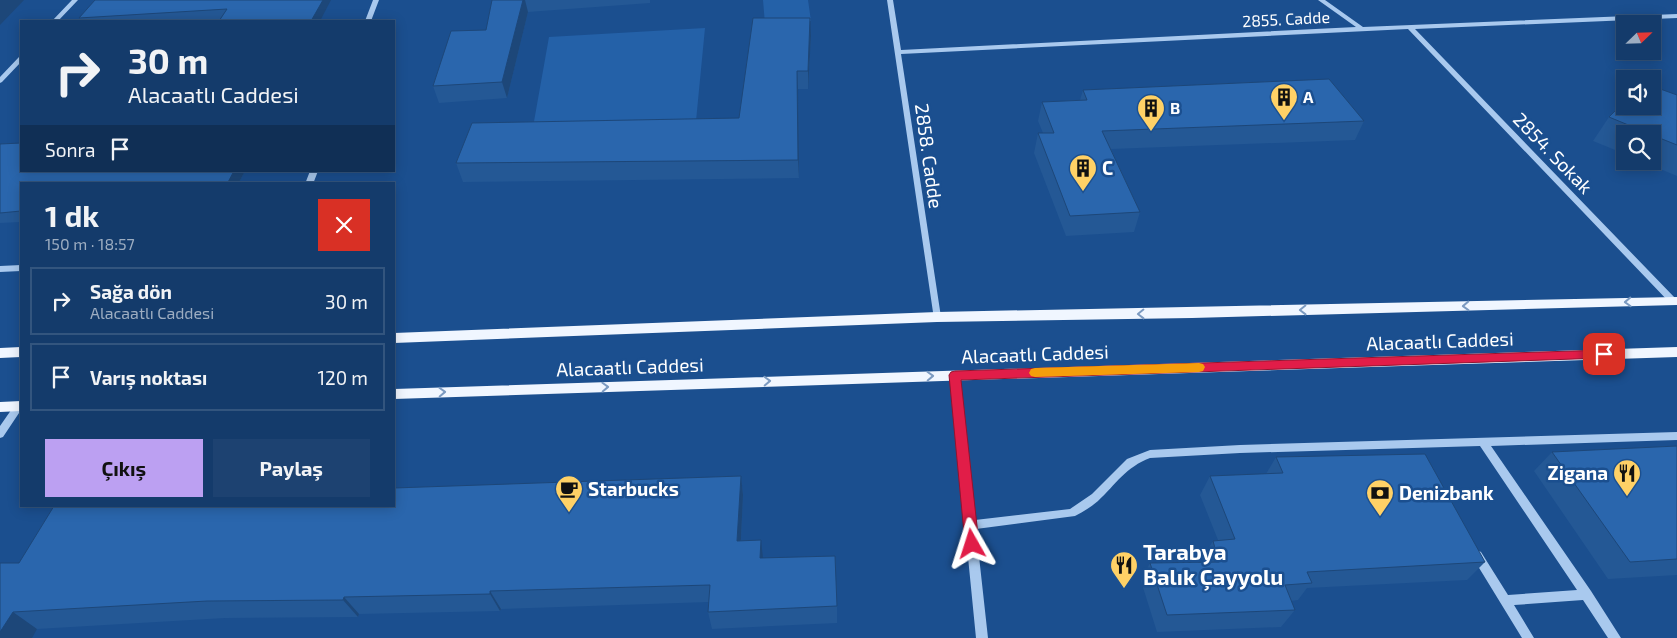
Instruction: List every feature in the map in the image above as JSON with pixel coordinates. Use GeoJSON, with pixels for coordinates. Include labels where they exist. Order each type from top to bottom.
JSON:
{"type":"FeatureCollection","features":[{"type":"Feature","properties":{"kind":"main road","name":"Alacaatlı Caddesi"},"geometry":{"type":"LineString","coordinates":[[395,338],[937,316],[1202,313],[1675,301]]}},
{"type":"Feature","properties":{"kind":"main road"},"geometry":{"type":"LineString","coordinates":[[0,353],[20,352]]}},
{"type":"Feature","properties":{"kind":"main road","name":"Alacaatlı Caddesi"},"geometry":{"type":"LineString","coordinates":[[395,394],[1677,352]]}},
{"type":"Feature","properties":{"kind":"main road"},"geometry":{"type":"LineString","coordinates":[[0,406],[20,406]]}},
{"type":"Feature","properties":{"kind":"street"},"geometry":{"type":"LineString","coordinates":[[56,20],[74,0]]}},
{"type":"Feature","properties":{"kind":"street"},"geometry":{"type":"LineString","coordinates":[[368,20],[376,0]]}},
{"type":"Feature","properties":{"kind":"street","name":"2858. Cadde"},"geometry":{"type":"LineString","coordinates":[[890,0],[937,316]]}},
{"type":"Feature","properties":{"kind":"street"},"geometry":{"type":"LineString","coordinates":[[1321,0],[1362,29]]}},
{"type":"Feature","properties":{"kind":"street","name":"2855. Cadde"},"geometry":{"type":"LineString","coordinates":[[898,52],[1362,29],[1677,16]]}},
{"type":"Feature","properties":{"kind":"street","name":"2854. Sokak"},"geometry":{"type":"LineString","coordinates":[[1410,27],[1675,301]]}},
{"type":"Feature","properties":{"kind":"street"},"geometry":{"type":"LineString","coordinates":[[0,81],[20,59]]}},
{"type":"Feature","properties":{"kind":"street"},"geometry":{"type":"LineString","coordinates":[[0,269],[20,268]]}},
{"type":"Feature","properties":{"kind":"street"},"geometry":{"type":"LineString","coordinates":[[955,375],[982,638]]}},
{"type":"Feature","properties":{"kind":"street"},"geometry":{"type":"LineString","coordinates":[[0,434],[20,406]]}},
{"type":"Feature","properties":{"kind":"street"},"geometry":{"type":"LineString","coordinates":[[970,525],[1071,513],[1086,507],[1127,464],[1136,458],[1150,454],[1240,449],[1411,448],[1483,442],[1677,436]]}},
{"type":"Feature","properties":{"kind":"street"},"geometry":{"type":"LineString","coordinates":[[1483,442],[1615,638]]}},
{"type":"Feature","properties":{"kind":"street"},"geometry":{"type":"LineString","coordinates":[[1469,543],[1528,638]]}},
{"type":"Feature","properties":{"kind":"street"},"geometry":{"type":"LineString","coordinates":[[1505,600],[1587,595]]}},
{"type":"Feature","properties":{"kind":"shaded area"},"geometry":{"type":"Polygon","coordinates":[[[763,0],[808,0],[811,21],[765,24],[763,0]]]}},
{"type":"Feature","properties":{"kind":"shaded area"},"geometry":{"type":"Polygon","coordinates":[[[705,28],[696,121],[533,127],[549,37],[705,28]]]}},
{"type":"Feature","properties":{"kind":"building"},"geometry":{"type":"Polygon","coordinates":[[[95,0],[323,0],[312,20],[220,20],[227,9],[79,18],[95,0]]]}},
{"type":"Feature","properties":{"kind":"building"},"geometry":{"type":"Polygon","coordinates":[[[492,0],[523,0],[502,82],[433,86],[451,31],[486,30],[492,0]]]}},
{"type":"Feature","properties":{"kind":"building"},"geometry":{"type":"Polygon","coordinates":[[[753,18],[810,18],[808,71],[797,71],[798,160],[456,163],[472,123],[739,118],[753,18]]]}},
{"type":"Feature","properties":{"kind":"building"},"geometry":{"type":"Polygon","coordinates":[[[1329,79],[1364,121],[1102,131],[1140,212],[1070,216],[1038,133],[1054,133],[1042,102],[1087,100],[1083,90],[1329,79]]]}},
{"type":"Feature","properties":{"kind":"building"},"geometry":{"type":"Polygon","coordinates":[[[1661,89],[1677,95],[1677,145],[1661,139],[1661,125],[1628,125],[1609,117],[1616,110],[1616,115],[1661,115],[1661,89]]]}},
{"type":"Feature","properties":{"kind":"building"},"geometry":{"type":"Polygon","coordinates":[[[20,143],[20,172],[233,172],[228,182],[20,182],[20,211],[0,213],[0,144],[20,143]]]}},
{"type":"Feature","properties":{"kind":"building"},"geometry":{"type":"Polygon","coordinates":[[[1677,446],[1677,559],[1630,562],[1552,452],[1677,446]]]}},
{"type":"Feature","properties":{"kind":"building"},"geometry":{"type":"Polygon","coordinates":[[[1425,454],[1485,562],[1307,572],[1312,583],[1285,585],[1295,610],[1167,615],[1150,563],[1219,562],[1213,541],[1235,539],[1210,476],[1283,473],[1276,457],[1425,454]]]}},
{"type":"Feature","properties":{"kind":"building"},"geometry":{"type":"Polygon","coordinates":[[[741,476],[737,541],[761,540],[760,558],[835,556],[837,606],[708,612],[710,585],[490,591],[490,594],[344,597],[343,600],[207,601],[13,612],[0,632],[0,563],[19,563],[53,507],[395,507],[395,488],[741,476]]]}},
{"type":"Feature","properties":{"kind":"slow traffic"},"geometry":{"type":"LineString","coordinates":[[1035,373],[1199,367]]}},
{"type":"Feature","properties":{"kind":"place","name":"A"},"geometry":{"type":"Point","coordinates":[1284,121]}},
{"type":"Feature","properties":{"kind":"place","name":"B"},"geometry":{"type":"Point","coordinates":[1151,132]}},
{"type":"Feature","properties":{"kind":"place","name":"C"},"geometry":{"type":"Point","coordinates":[1083,192]}},
{"type":"Feature","properties":{"kind":"place","name":"Zigana"},"geometry":{"type":"Point","coordinates":[1627,497]}},
{"type":"Feature","properties":{"kind":"place","name":"Starbucks"},"geometry":{"type":"Point","coordinates":[569,513]}},
{"type":"Feature","properties":{"kind":"place","name":"Denizbank"},"geometry":{"type":"Point","coordinates":[1380,517]}},
{"type":"Feature","properties":{"kind":"place","name":"Tarabya Balık Çayyolu"},"geometry":{"type":"Point","coordinates":[1124,589]}},
{"type":"Feature","properties":{"kind":"route"},"geometry":{"type":"LineString","coordinates":[[972,544],[955,375],[1604,354]]}}]}
